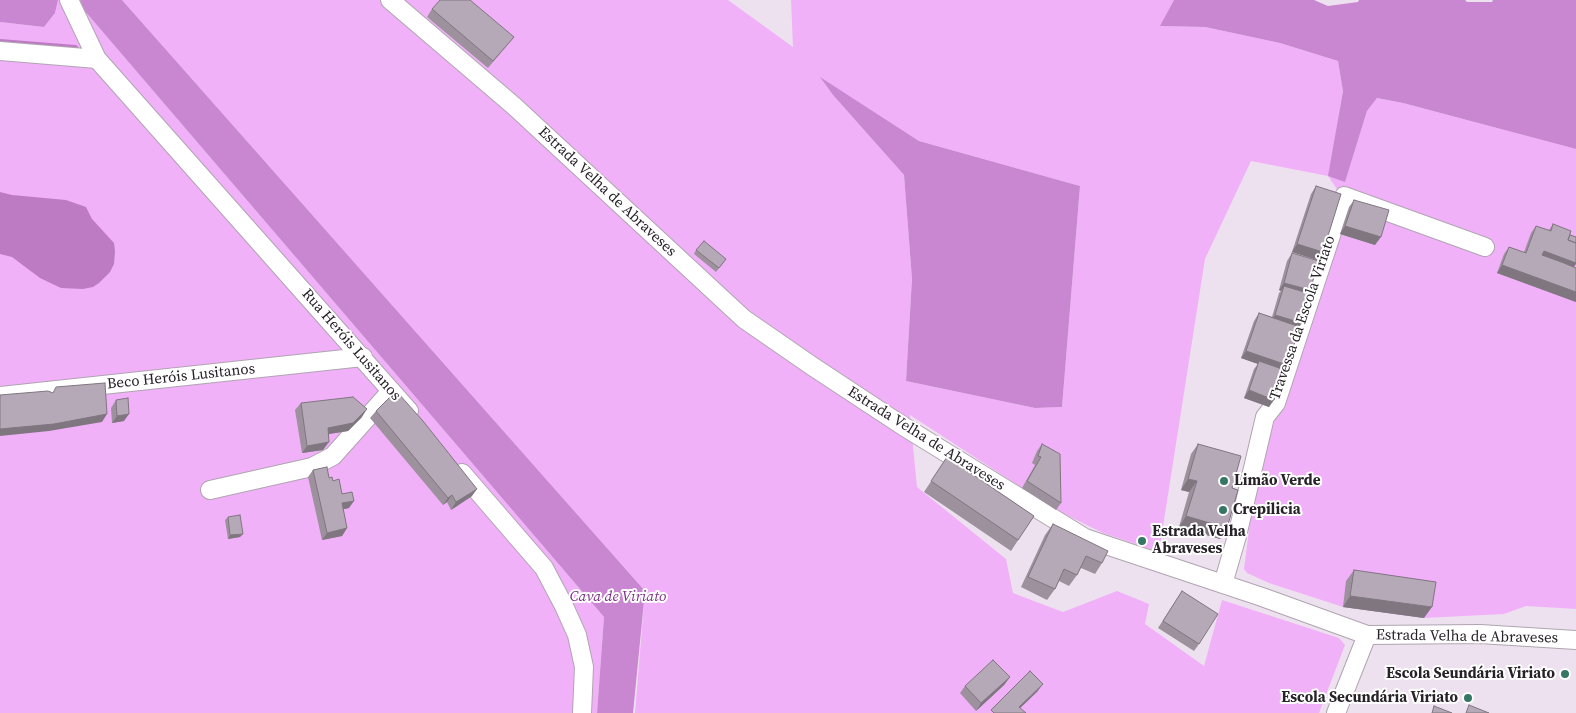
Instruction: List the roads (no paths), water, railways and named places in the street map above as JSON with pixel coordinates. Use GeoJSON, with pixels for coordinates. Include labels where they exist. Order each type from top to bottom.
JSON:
{"type":"FeatureCollection","features":[{"type":"Feature","properties":{"kind":"street","name":"Rua Heróis Lusitanos"},"geometry":{"type":"LineString","coordinates":[[69,0],[97,59],[417,420]]}},
{"type":"Feature","properties":{"kind":"street","name":"Estrada Velha de Abraveses"},"geometry":{"type":"LineString","coordinates":[[390,0],[514,106],[738,313],[759,330],[903,426],[1084,538],[1223,584],[1367,635],[1480,634],[1576,640]]}},
{"type":"Feature","properties":{"kind":"street"},"geometry":{"type":"LineString","coordinates":[[0,51],[97,59]]}},
{"type":"Feature","properties":{"kind":"street","name":"Travessa da Escola Viriato"},"geometry":{"type":"LineString","coordinates":[[1223,584],[1238,536],[1265,417],[1276,403],[1344,196],[1485,247]]}},
{"type":"Feature","properties":{"kind":"street","name":"Beco Heróis Lusitanos"},"geometry":{"type":"LineString","coordinates":[[0,396],[362,357]]}},
{"type":"Feature","properties":{"kind":"street"},"geometry":{"type":"LineString","coordinates":[[210,490],[312,467],[333,456],[391,391]]}},
{"type":"Feature","properties":{"kind":"street"},"geometry":{"type":"LineString","coordinates":[[448,457],[544,568],[577,635],[584,666],[582,713]]}},
{"type":"Feature","properties":{"kind":"street"},"geometry":{"type":"LineString","coordinates":[[1336,713],[1367,635]]}},
{"type":"Feature","properties":{"kind":"waterway"},"geometry":{"type":"LineString","coordinates":[[0,42],[75,48]]}},
{"type":"Feature","properties":{"kind":"place","name":"Limão Verde"},"geometry":{"type":"Point","coordinates":[1224,481]}},
{"type":"Feature","properties":{"kind":"place","name":"Crepilicia"},"geometry":{"type":"Point","coordinates":[1223,510]}},
{"type":"Feature","properties":{"kind":"place","name":"Estrada Velha Abraveses"},"geometry":{"type":"Point","coordinates":[1142,541]}},
{"type":"Feature","properties":{"kind":"place","name":"Escola Seundária Viriato"},"geometry":{"type":"Point","coordinates":[1565,674]}},
{"type":"Feature","properties":{"kind":"place","name":"Escola Secundária Viriato"},"geometry":{"type":"Point","coordinates":[1468,698]}},
{"type":"Feature","properties":{"kind":"park label","name":"Cava de Viriato"},"geometry":{"type":"Point","coordinates":[618,597]}}]}
